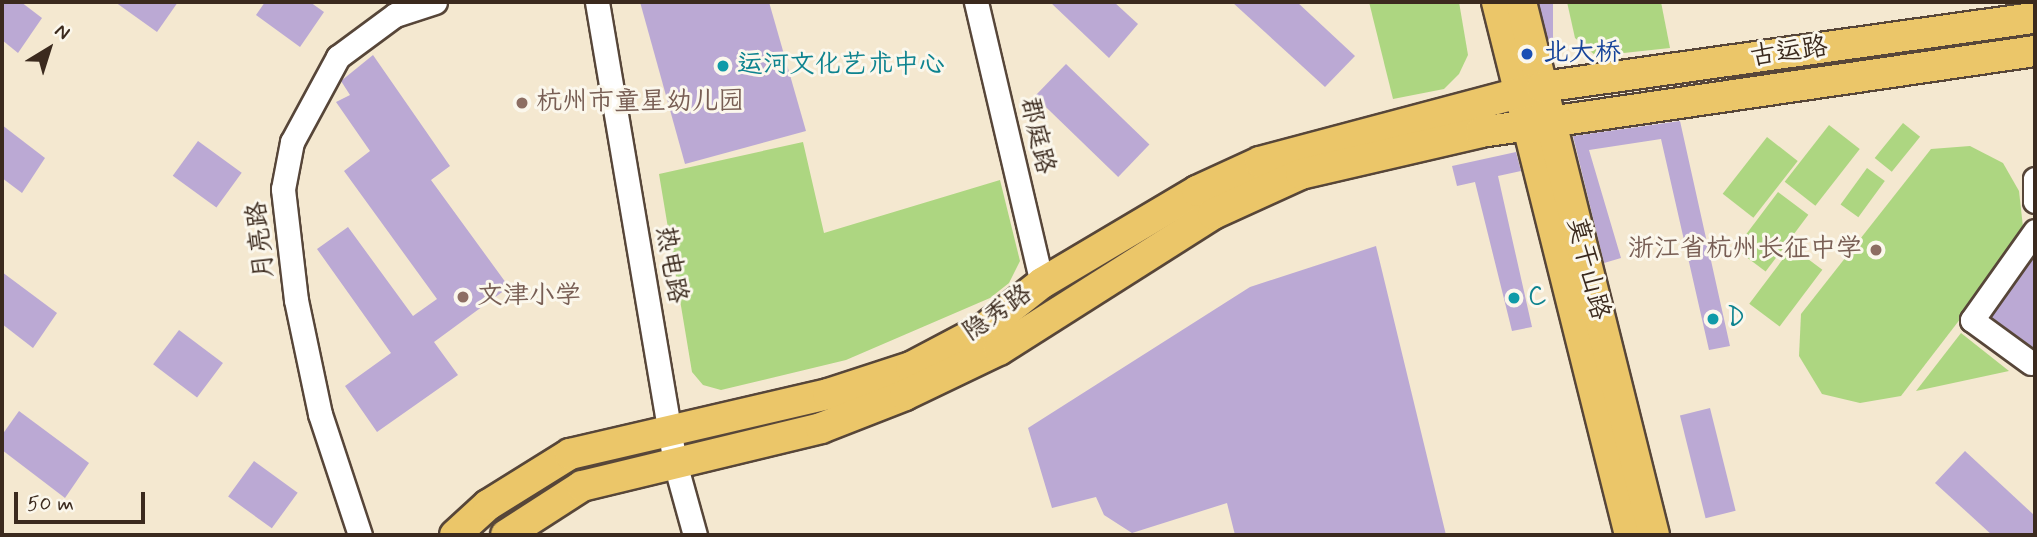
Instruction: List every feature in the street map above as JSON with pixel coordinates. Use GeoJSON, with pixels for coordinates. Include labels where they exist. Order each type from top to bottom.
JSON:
{"type":"FeatureCollection","features":[{"type":"Feature","properties":{"kind":"main road","name":"莫干山路"},"geometry":{"type":"LineString","coordinates":[[1497,2],[1531,89]]}},
{"type":"Feature","properties":{"kind":"main road","name":"莫干山路"},"geometry":{"type":"LineString","coordinates":[[1521,2],[1531,89],[1630,535]]}},
{"type":"Feature","properties":{"kind":"main road","name":"古运路"},"geometry":{"type":"LineString","coordinates":[[1531,89],[2035,18]]}},
{"type":"Feature","properties":{"kind":"main road","name":"古运路"},"geometry":{"type":"LineString","coordinates":[[1539,124],[2035,51]]}},
{"type":"Feature","properties":{"kind":"main road","name":"隐秀路"},"geometry":{"type":"LineString","coordinates":[[455,535],[488,505],[570,454],[828,394],[911,367],[985,328],[1042,282],[1197,191],[1260,162],[1531,89]]}},
{"type":"Feature","properties":{"kind":"main road","name":"隐秀路"},"geometry":{"type":"LineString","coordinates":[[506,535],[582,486],[821,428],[905,395],[999,350],[1213,214],[1301,174],[1539,124]]}},
{"type":"Feature","properties":{"kind":"main road","name":"莫干山路"},"geometry":{"type":"LineString","coordinates":[[1539,124],[1654,535]]}},
{"type":"Feature","properties":{"kind":"street","name":"月亮路"},"geometry":{"type":"LineString","coordinates":[[360,535],[320,414],[296,300],[283,189],[292,142],[338,57],[395,15],[435,2]]}},
{"type":"Feature","properties":{"kind":"street","name":"热电路"},"geometry":{"type":"LineString","coordinates":[[597,2],[675,463],[695,535]]}},
{"type":"Feature","properties":{"kind":"street","name":"郡庭路"},"geometry":{"type":"LineString","coordinates":[[976,2],[1042,282]]}},
{"type":"Feature","properties":{"kind":"street"},"geometry":{"type":"LineString","coordinates":[[2035,179],[2035,201]]}},
{"type":"Feature","properties":{"kind":"street"},"geometry":{"type":"LineString","coordinates":[[2031,363],[1972,320],[2035,232]]}},
{"type":"Feature","properties":{"kind":"green space"},"geometry":{"type":"Polygon","coordinates":[[[1369,2],[1459,2],[1468,55],[1459,74],[1444,89],[1393,99],[1369,2]]]}},
{"type":"Feature","properties":{"kind":"green space"},"geometry":{"type":"Polygon","coordinates":[[[1567,2],[1661,2],[1670,48],[1596,56],[1575,38],[1567,2]]]}},
{"type":"Feature","properties":{"kind":"green space"},"geometry":{"type":"Polygon","coordinates":[[[1903,123],[1920,137],[1892,172],[1875,158],[1903,123]]]}},
{"type":"Feature","properties":{"kind":"green space"},"geometry":{"type":"Polygon","coordinates":[[[1829,125],[1860,149],[1815,206],[1785,182],[1829,125]]]}},
{"type":"Feature","properties":{"kind":"green space"},"geometry":{"type":"Polygon","coordinates":[[[1767,137],[1798,161],[1753,218],[1723,194],[1767,137]]]}},
{"type":"Feature","properties":{"kind":"green space"},"geometry":{"type":"Polygon","coordinates":[[[803,142],[824,233],[1000,180],[1020,261],[1009,283],[990,298],[846,360],[721,390],[703,385],[692,372],[659,174],[803,142]]]}},
{"type":"Feature","properties":{"kind":"green space"},"geometry":{"type":"Polygon","coordinates":[[[1970,146],[2003,163],[2019,191],[2024,236],[1901,396],[1860,403],[1822,394],[1799,356],[1801,314],[1931,149],[1970,146]]]}},
{"type":"Feature","properties":{"kind":"green space"},"geometry":{"type":"Polygon","coordinates":[[[1867,168],[1885,181],[1858,217],[1841,204],[1867,168]]]}},
{"type":"Feature","properties":{"kind":"green space"},"geometry":{"type":"Polygon","coordinates":[[[1778,192],[1808,215],[1766,272],[1735,249],[1778,192]]]}},
{"type":"Feature","properties":{"kind":"green space"},"geometry":{"type":"Polygon","coordinates":[[[1792,247],[1822,270],[1780,327],[1749,304],[1792,247]]]}},
{"type":"Feature","properties":{"kind":"green space"},"geometry":{"type":"Polygon","coordinates":[[[1961,333],[2009,371],[1916,391],[1961,333]]]}},
{"type":"Feature","properties":{"kind":"building"},"geometry":{"type":"Polygon","coordinates":[[[2,2],[21,2],[42,18],[18,53],[2,40],[2,2]]]}},
{"type":"Feature","properties":{"kind":"building"},"geometry":{"type":"Polygon","coordinates":[[[115,2],[178,2],[157,32],[115,2]]]}},
{"type":"Feature","properties":{"kind":"building"},"geometry":{"type":"Polygon","coordinates":[[[265,2],[310,2],[324,12],[300,47],[256,15],[265,2]]]}},
{"type":"Feature","properties":{"kind":"building","name":"运河文化艺术中心"},"geometry":{"type":"Polygon","coordinates":[[[640,2],[769,2],[806,131],[685,164],[640,2]]]}},
{"type":"Feature","properties":{"kind":"building"},"geometry":{"type":"Polygon","coordinates":[[[1050,2],[1114,2],[1138,24],[1109,58],[1050,2]]]}},
{"type":"Feature","properties":{"kind":"building"},"geometry":{"type":"Polygon","coordinates":[[[1232,2],[1297,2],[1355,56],[1325,87],[1232,2]]]}},
{"type":"Feature","properties":{"kind":"building"},"geometry":{"type":"Polygon","coordinates":[[[1539,2],[1553,2],[1553,69],[1539,69],[1539,2]]]}},
{"type":"Feature","properties":{"kind":"building"},"geometry":{"type":"Polygon","coordinates":[[[373,55],[450,166],[431,180],[509,287],[434,342],[458,375],[377,432],[345,386],[391,353],[317,249],[348,227],[413,316],[437,299],[344,171],[370,151],[336,102],[350,95],[341,81],[373,55]]]}},
{"type":"Feature","properties":{"kind":"building"},"geometry":{"type":"Polygon","coordinates":[[[1066,64],[1149,145],[1118,177],[1035,96],[1066,64]]]}},
{"type":"Feature","properties":{"kind":"building"},"geometry":{"type":"Polygon","coordinates":[[[1680,121],[1730,346],[1709,350],[1661,139],[1589,150],[1621,258],[1604,263],[1573,136],[1680,121]]]}},
{"type":"Feature","properties":{"kind":"building"},"geometry":{"type":"Polygon","coordinates":[[[2,125],[45,158],[22,193],[2,178],[2,125]]]}},
{"type":"Feature","properties":{"kind":"building"},"geometry":{"type":"Polygon","coordinates":[[[198,141],[242,173],[216,208],[173,176],[198,141]]]}},
{"type":"Feature","properties":{"kind":"building"},"geometry":{"type":"Polygon","coordinates":[[[1516,152],[1521,171],[1498,176],[1532,327],[1512,331],[1475,182],[1457,186],[1452,166],[1516,152]]]}},
{"type":"Feature","properties":{"kind":"building"},"geometry":{"type":"Polygon","coordinates":[[[1376,246],[1446,535],[1235,535],[1227,503],[1132,533],[1104,515],[1096,497],[1052,508],[1028,428],[1250,287],[1376,246]]]}},
{"type":"Feature","properties":{"kind":"building"},"geometry":{"type":"Polygon","coordinates":[[[2035,255],[2035,349],[1991,317],[2035,255]]]}},
{"type":"Feature","properties":{"kind":"building"},"geometry":{"type":"Polygon","coordinates":[[[2,272],[57,313],[33,348],[2,324],[2,272]]]}},
{"type":"Feature","properties":{"kind":"building"},"geometry":{"type":"Polygon","coordinates":[[[179,330],[223,363],[197,397],[153,364],[179,330]]]}},
{"type":"Feature","properties":{"kind":"building"},"geometry":{"type":"Polygon","coordinates":[[[1710,408],[1736,511],[1706,518],[1680,415],[1710,408]]]}},
{"type":"Feature","properties":{"kind":"building"},"geometry":{"type":"Polygon","coordinates":[[[19,411],[89,463],[65,498],[2,450],[2,435],[19,411]]]}},
{"type":"Feature","properties":{"kind":"building"},"geometry":{"type":"Polygon","coordinates":[[[1965,451],[2035,516],[2035,535],[1992,535],[1935,483],[1965,451]]]}},
{"type":"Feature","properties":{"kind":"building"},"geometry":{"type":"Polygon","coordinates":[[[254,461],[298,493],[272,528],[228,497],[254,461]]]}},
{"type":"Feature","properties":{"kind":"place","name":"北大桥"},"geometry":{"type":"Point","coordinates":[1527,54]}},
{"type":"Feature","properties":{"kind":"place","name":"运河文化艺术中心"},"geometry":{"type":"Point","coordinates":[723,66]}},
{"type":"Feature","properties":{"kind":"place","name":"杭州市童星幼儿园"},"geometry":{"type":"Point","coordinates":[522,103]}},
{"type":"Feature","properties":{"kind":"place","name":"浙江省杭州长征中学"},"geometry":{"type":"Point","coordinates":[1876,250]}},
{"type":"Feature","properties":{"kind":"place","name":"文津小学"},"geometry":{"type":"Point","coordinates":[463,297]}},
{"type":"Feature","properties":{"kind":"place","name":"C"},"geometry":{"type":"Point","coordinates":[1514,298]}},
{"type":"Feature","properties":{"kind":"place","name":"D"},"geometry":{"type":"Point","coordinates":[1713,319]}}]}
